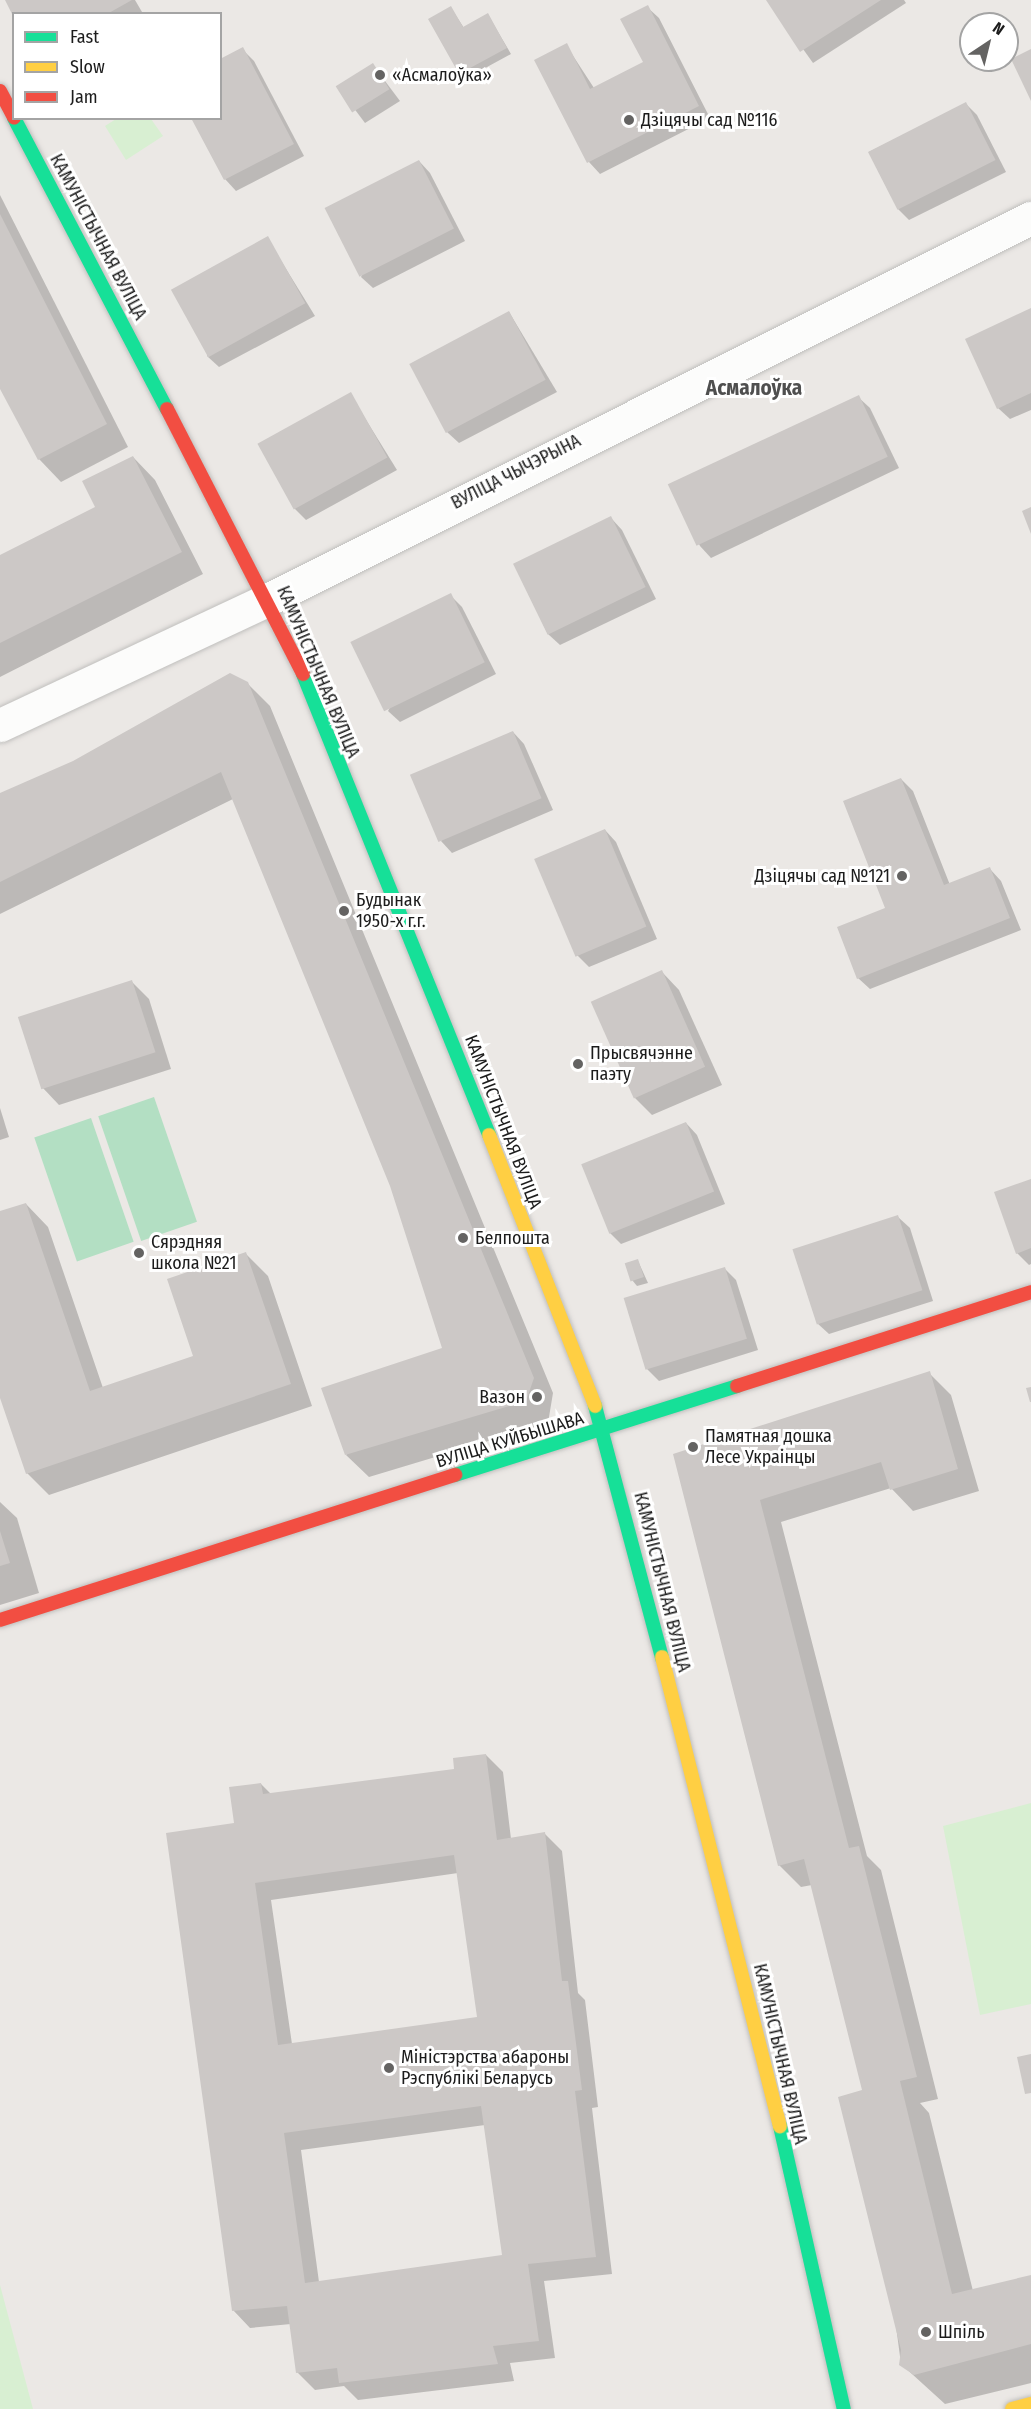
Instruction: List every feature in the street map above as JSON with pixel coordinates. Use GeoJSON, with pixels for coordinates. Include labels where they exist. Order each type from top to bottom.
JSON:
{"type":"FeatureCollection","features":[{"type":"Feature","properties":{"kind":"street","name":"КАМУНІСТЫЧНАЯ ВУЛІЦА"},"geometry":{"type":"LineString","coordinates":[[0,91],[12,114]]}},
{"type":"Feature","properties":{"kind":"street","name":"КАМУНІСТЫЧНАЯ ВУЛІЦА"},"geometry":{"type":"LineString","coordinates":[[15,120],[269,598],[401,910],[604,1430],[765,2062],[844,2409]]}},
{"type":"Feature","properties":{"kind":"street","name":"ВУЛІЦА ЧЫЧЭРЫНА"},"geometry":{"type":"LineString","coordinates":[[0,725],[269,598],[1031,218]]}},
{"type":"Feature","properties":{"kind":"street","name":"ВУЛІЦА КУЙБЫШАВА"},"geometry":{"type":"LineString","coordinates":[[0,1620],[604,1430],[1031,1292]]}},
{"type":"Feature","properties":{"kind":"street"},"geometry":{"type":"LineString","coordinates":[[1011,2409],[1031,2404]]}},
{"type":"Feature","properties":{"kind":"green space"},"geometry":{"type":"Polygon","coordinates":[[[114,120],[152,120],[163,136],[126,160],[105,126],[114,120]]]}},
{"type":"Feature","properties":{"kind":"green space"},"geometry":{"type":"Polygon","coordinates":[[[154,1097],[197,1222],[141,1241],[98,1116],[154,1097]]]}},
{"type":"Feature","properties":{"kind":"green space"},"geometry":{"type":"Polygon","coordinates":[[[91,1118],[134,1242],[77,1261],[34,1138],[91,1118]]]}},
{"type":"Feature","properties":{"kind":"green space"},"geometry":{"type":"Polygon","coordinates":[[[1031,1803],[1031,2004],[980,2015],[943,1826],[1031,1803]]]}},
{"type":"Feature","properties":{"kind":"green space"},"geometry":{"type":"Polygon","coordinates":[[[0,2285],[33,2409],[0,2409],[0,2285]]]}},
{"type":"Feature","properties":{"kind":"building"},"geometry":{"type":"Polygon","coordinates":[[[5,0],[132,0],[111,12],[12,12],[12,14],[5,0]]]}},
{"type":"Feature","properties":{"kind":"building"},"geometry":{"type":"Polygon","coordinates":[[[766,0],[881,0],[800,52],[766,0]]]}},
{"type":"Feature","properties":{"kind":"building"},"geometry":{"type":"Polygon","coordinates":[[[648,5],[699,106],[587,163],[534,60],[567,43],[590,89],[643,62],[620,19],[648,5]]]}},
{"type":"Feature","properties":{"kind":"building"},"geometry":{"type":"Polygon","coordinates":[[[451,6],[463,27],[488,13],[507,48],[459,74],[428,19],[451,6]]]}},
{"type":"Feature","properties":{"kind":"building"},"geometry":{"type":"Polygon","coordinates":[[[243,47],[294,144],[224,180],[192,120],[222,120],[222,58],[243,47]]]}},
{"type":"Feature","properties":{"kind":"building"},"geometry":{"type":"Polygon","coordinates":[[[1031,49],[1031,101],[1017,72],[1019,55],[1031,49]]]}},
{"type":"Feature","properties":{"kind":"building"},"geometry":{"type":"Polygon","coordinates":[[[373,63],[389,89],[352,113],[336,86],[373,63]]]}},
{"type":"Feature","properties":{"kind":"building"},"geometry":{"type":"Polygon","coordinates":[[[966,102],[996,160],[897,210],[868,152],[966,102]]]}},
{"type":"Feature","properties":{"kind":"building"},"geometry":{"type":"Polygon","coordinates":[[[419,160],[454,229],[360,277],[325,208],[419,160]]]}},
{"type":"Feature","properties":{"kind":"building"},"geometry":{"type":"Polygon","coordinates":[[[0,214],[107,424],[38,460],[0,389],[0,214]]]}},
{"type":"Feature","properties":{"kind":"building"},"geometry":{"type":"Polygon","coordinates":[[[268,236],[305,303],[208,357],[171,290],[268,236]]]}},
{"type":"Feature","properties":{"kind":"building"},"geometry":{"type":"Polygon","coordinates":[[[1031,308],[1031,393],[997,409],[965,339],[1031,308]]]}},
{"type":"Feature","properties":{"kind":"building"},"geometry":{"type":"Polygon","coordinates":[[[509,311],[546,380],[446,433],[409,364],[509,311]]]}},
{"type":"Feature","properties":{"kind":"building"},"geometry":{"type":"Polygon","coordinates":[[[351,392],[387,458],[294,509],[257,444],[351,392]]]}},
{"type":"Feature","properties":{"kind":"building"},"geometry":{"type":"Polygon","coordinates":[[[859,395],[888,457],[697,546],[668,484],[859,395]]]}},
{"type":"Feature","properties":{"kind":"building"},"geometry":{"type":"Polygon","coordinates":[[[133,456],[182,552],[0,643],[0,555],[95,507],[82,481],[133,456]]]}},
{"type":"Feature","properties":{"kind":"building"},"geometry":{"type":"Polygon","coordinates":[[[1031,507],[1031,534],[1022,511],[1031,507]]]}},
{"type":"Feature","properties":{"kind":"building"},"geometry":{"type":"Polygon","coordinates":[[[611,516],[646,587],[548,635],[513,564],[611,516]]]}},
{"type":"Feature","properties":{"kind":"building"},"geometry":{"type":"Polygon","coordinates":[[[451,593],[485,662],[384,711],[350,642],[451,593]]]}},
{"type":"Feature","properties":{"kind":"building"},"geometry":{"type":"Polygon","coordinates":[[[230,673],[248,682],[534,1378],[526,1401],[345,1455],[321,1388],[442,1348],[390,1186],[221,772],[0,882],[0,793],[73,761],[230,673]]]}},
{"type":"Feature","properties":{"kind":"building"},"geometry":{"type":"Polygon","coordinates":[[[513,731],[542,798],[438,842],[410,775],[513,731]]]}},
{"type":"Feature","properties":{"kind":"building"},"geometry":{"type":"Polygon","coordinates":[[[901,778],[944,885],[990,867],[1010,918],[857,979],[837,927],[885,908],[843,801],[901,778]]]}},
{"type":"Feature","properties":{"kind":"building"},"geometry":{"type":"Polygon","coordinates":[[[605,829],[646,927],[576,957],[534,859],[605,829]]]}},
{"type":"Feature","properties":{"kind":"building"},"geometry":{"type":"Polygon","coordinates":[[[662,970],[705,1067],[634,1099],[591,1002],[662,970]]]}},
{"type":"Feature","properties":{"kind":"building"},"geometry":{"type":"Polygon","coordinates":[[[132,980],[155,1052],[41,1089],[18,1017],[132,980]]]}},
{"type":"Feature","properties":{"kind":"building"},"geometry":{"type":"Polygon","coordinates":[[[686,1122],[714,1192],[609,1234],[581,1164],[686,1122]]]}},
{"type":"Feature","properties":{"kind":"building"},"geometry":{"type":"Polygon","coordinates":[[[1031,1179],[1031,1248],[1016,1254],[994,1192],[1031,1179]]]}},
{"type":"Feature","properties":{"kind":"building"},"geometry":{"type":"Polygon","coordinates":[[[26,1203],[90,1391],[193,1356],[167,1279],[246,1252],[291,1384],[26,1474],[0,1398],[0,1211],[26,1203]]]}},
{"type":"Feature","properties":{"kind":"building"},"geometry":{"type":"Polygon","coordinates":[[[898,1215],[922,1290],[817,1324],[792,1249],[898,1215]]]}},
{"type":"Feature","properties":{"kind":"building"},"geometry":{"type":"Polygon","coordinates":[[[638,1259],[644,1277],[631,1281],[625,1263],[638,1259]]]}},
{"type":"Feature","properties":{"kind":"building"},"geometry":{"type":"Polygon","coordinates":[[[725,1267],[747,1339],[646,1370],[624,1298],[725,1267]]]}},
{"type":"Feature","properties":{"kind":"building"},"geometry":{"type":"Polygon","coordinates":[[[930,1371],[958,1469],[890,1490],[881,1462],[760,1500],[849,1848],[859,1846],[917,2077],[900,2081],[952,2294],[1031,2275],[1031,2344],[914,2375],[899,2365],[901,2350],[838,2097],[862,2090],[804,1859],[778,1866],[673,1454],[930,1371]]]}},
{"type":"Feature","properties":{"kind":"building"},"geometry":{"type":"Polygon","coordinates":[[[1031,1387],[1031,1402],[1030,1402],[1026,1388],[1031,1387]]]}},
{"type":"Feature","properties":{"kind":"building"},"geometry":{"type":"Polygon","coordinates":[[[0,1531],[10,1563],[0,1566],[0,1531]]]}},
{"type":"Feature","properties":{"kind":"building","name":"Міністэрства абароны Рэспублікі Беларусь"},"geometry":{"type":"Polygon","coordinates":[[[486,1754],[497,1840],[545,1832],[562,1981],[568,1981],[582,2090],[575,2091],[596,2257],[528,2264],[539,2341],[493,2346],[498,2364],[339,2383],[337,2368],[296,2373],[287,2306],[232,2311],[166,1833],[234,1823],[229,1787],[261,1783],[263,1794],[454,1769],[453,1758],[486,1754]],[[454,1855],[255,1883],[278,2045],[477,2017],[454,1855]],[[481,2106],[284,2133],[305,2283],[502,2255],[481,2106]]]}},
{"type":"Feature","properties":{"kind":"building"},"geometry":{"type":"Polygon","coordinates":[[[1031,2054],[1031,2093],[1025,2094],[1017,2057],[1031,2054]]]}},
{"type":"Feature","properties":{"kind":"traffic: fast"},"geometry":{"type":"LineString","coordinates":[[15,120],[167,409]]}},
{"type":"Feature","properties":{"kind":"traffic: fast"},"geometry":{"type":"LineString","coordinates":[[303,674],[489,1135]]}},
{"type":"Feature","properties":{"kind":"traffic: fast"},"geometry":{"type":"LineString","coordinates":[[455,1475],[737,1386]]}},
{"type":"Feature","properties":{"kind":"traffic: fast"},"geometry":{"type":"LineString","coordinates":[[595,1406],[662,1657]]}},
{"type":"Feature","properties":{"kind":"traffic: fast"},"geometry":{"type":"LineString","coordinates":[[780,2126],[844,2409]]}},
{"type":"Feature","properties":{"kind":"traffic: slow"},"geometry":{"type":"LineString","coordinates":[[489,1135],[595,1406]]}},
{"type":"Feature","properties":{"kind":"traffic: slow"},"geometry":{"type":"LineString","coordinates":[[662,1657],[780,2126]]}},
{"type":"Feature","properties":{"kind":"traffic: slow"},"geometry":{"type":"LineString","coordinates":[[1012,2409],[1031,2404]]}},
{"type":"Feature","properties":{"kind":"traffic: jam"},"geometry":{"type":"LineString","coordinates":[[0,91],[12,113]]}},
{"type":"Feature","properties":{"kind":"traffic: jam"},"geometry":{"type":"LineString","coordinates":[[167,409],[303,674]]}},
{"type":"Feature","properties":{"kind":"traffic: jam"},"geometry":{"type":"LineString","coordinates":[[737,1386],[1031,1292]]}},
{"type":"Feature","properties":{"kind":"traffic: jam"},"geometry":{"type":"LineString","coordinates":[[0,1620],[455,1475]]}},
{"type":"Feature","properties":{"kind":"place","name":"«Асмалоўка»"},"geometry":{"type":"Point","coordinates":[380,75]}},
{"type":"Feature","properties":{"kind":"place","name":"Дзіцячы сад №116"},"geometry":{"type":"Point","coordinates":[629,120]}},
{"type":"Feature","properties":{"kind":"place","name":"Дзіцячы сад №121"},"geometry":{"type":"Point","coordinates":[902,876]}},
{"type":"Feature","properties":{"kind":"place","name":"Будынак 1950-х г.г."},"geometry":{"type":"Point","coordinates":[344,911]}},
{"type":"Feature","properties":{"kind":"place","name":"Прысвячэнне паэту"},"geometry":{"type":"Point","coordinates":[578,1064]}},
{"type":"Feature","properties":{"kind":"place","name":"Белпошта"},"geometry":{"type":"Point","coordinates":[463,1238]}},
{"type":"Feature","properties":{"kind":"place","name":"Сярэдняя школа №21"},"geometry":{"type":"Point","coordinates":[139,1253]}},
{"type":"Feature","properties":{"kind":"place","name":"Вазон"},"geometry":{"type":"Point","coordinates":[537,1397]}},
{"type":"Feature","properties":{"kind":"place","name":"Памятная дошка Лесе Украінцы"},"geometry":{"type":"Point","coordinates":[693,1447]}},
{"type":"Feature","properties":{"kind":"place","name":"Міністэрства абароны Рэспублікі Беларусь"},"geometry":{"type":"Point","coordinates":[389,2068]}},
{"type":"Feature","properties":{"kind":"place","name":"Шпіль"},"geometry":{"type":"Point","coordinates":[926,2332]}},
{"type":"Feature","properties":{"kind":"district","name":"Асмалоўка"},"geometry":{"type":"Point","coordinates":[754,388]}}]}
